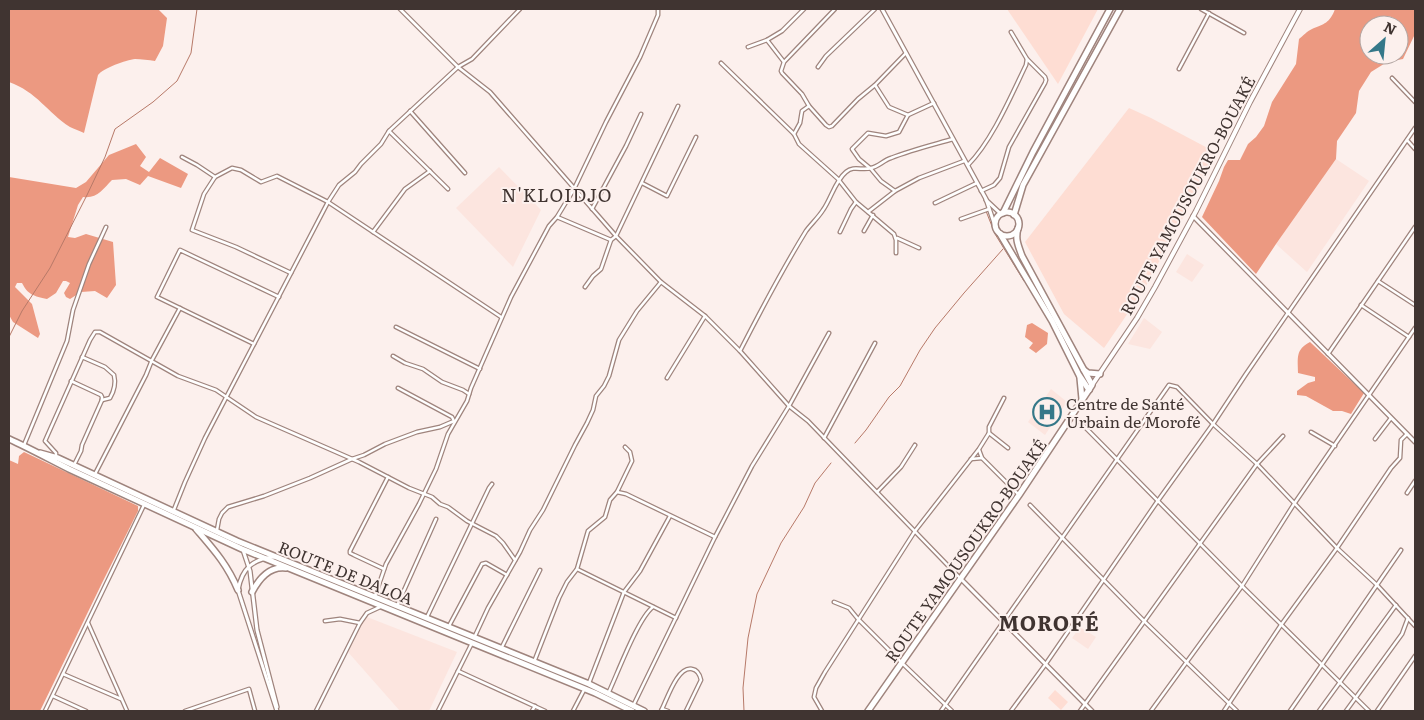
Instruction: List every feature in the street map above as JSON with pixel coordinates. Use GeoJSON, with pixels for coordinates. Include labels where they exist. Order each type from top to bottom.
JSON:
{"type":"FeatureCollection","features":[{"type":"Feature","properties":{"kind":"highway"},"geometry":{"type":"LineString","coordinates":[[1002,214],[1110,9]]}},
{"type":"Feature","properties":{"kind":"highway"},"geometry":{"type":"LineString","coordinates":[[1014,215],[1023,185],[1120,9]]}},
{"type":"Feature","properties":{"kind":"highway"},"geometry":{"type":"LineString","coordinates":[[1082,400],[1082,387],[1079,375],[1052,322],[1013,253],[995,226],[997,218],[1006,212],[1014,215],[1018,221],[1016,237],[1022,256],[1058,320],[1091,387]]}},
{"type":"Feature","properties":{"kind":"highway"},"geometry":{"type":"LineString","coordinates":[[1000,234],[1007,236],[1014,234],[1018,228]]}},
{"type":"Feature","properties":{"kind":"highway"},"geometry":{"type":"LineString","coordinates":[[1084,370],[1088,373],[1100,374]]}},
{"type":"Feature","properties":{"kind":"highway"},"geometry":{"type":"LineString","coordinates":[[1079,375],[1091,387]]}},
{"type":"Feature","properties":{"kind":"highway","name":"ROUTE YAMOUSOUKRO-BOUAKÉ"},"geometry":{"type":"LineString","coordinates":[[869,709],[1019,495],[1091,387]]}},
{"type":"Feature","properties":{"kind":"highway"},"geometry":{"type":"LineString","coordinates":[[9,439],[40,453]]}},
{"type":"Feature","properties":{"kind":"highway","name":"ROUTE DE DALOA"},"geometry":{"type":"LineString","coordinates":[[40,453],[56,457],[274,557],[427,618],[473,641],[501,649],[534,662],[633,708],[644,711]]}},
{"type":"Feature","properties":{"kind":"highway","name":"ROUTE DE DALOA"},"geometry":{"type":"LineString","coordinates":[[40,453],[69,469],[242,549],[381,606],[608,694],[633,708]]}},
{"type":"Feature","properties":{"kind":"highway"},"geometry":{"type":"LineString","coordinates":[[194,526],[226,566],[238,590]]}},
{"type":"Feature","properties":{"kind":"highway"},"geometry":{"type":"LineString","coordinates":[[252,592],[258,580],[266,573],[281,568],[290,569]]}},
{"type":"Feature","properties":{"kind":"highway"},"geometry":{"type":"LineString","coordinates":[[864,711],[869,709]]}},
{"type":"Feature","properties":{"kind":"main road","name":"ROUTE YAMOUSOUKRO-BOUAKÉ"},"geometry":{"type":"LineString","coordinates":[[1091,387],[1137,318],[1160,279],[1250,102],[1300,9]]}},
{"type":"Feature","properties":{"kind":"street"},"geometry":{"type":"LineString","coordinates":[[400,9],[458,67],[490,92],[616,236],[661,282],[705,316],[740,351],[789,406],[808,421],[1092,711]]}},
{"type":"Feature","properties":{"kind":"street"},"geometry":{"type":"LineString","coordinates":[[173,512],[184,482],[205,438],[328,202],[339,185],[355,172],[381,144],[389,131],[458,67],[472,59],[520,9]]}},
{"type":"Feature","properties":{"kind":"street"},"geometry":{"type":"LineString","coordinates":[[216,532],[219,519],[228,507],[264,496],[323,473],[385,444],[418,432],[440,427],[457,419],[501,317],[549,226],[557,217],[574,188],[640,57],[658,15],[658,9]]}},
{"type":"Feature","properties":{"kind":"street"},"geometry":{"type":"LineString","coordinates":[[748,48],[782,31],[804,9]]}},
{"type":"Feature","properties":{"kind":"street"},"geometry":{"type":"LineString","coordinates":[[835,9],[784,62],[781,70],[802,94],[809,106],[829,127],[875,85],[907,52]]}},
{"type":"Feature","properties":{"kind":"street"},"geometry":{"type":"LineString","coordinates":[[818,67],[826,56],[875,9]]}},
{"type":"Feature","properties":{"kind":"street"},"geometry":{"type":"LineString","coordinates":[[882,9],[986,200],[995,226]]}},
{"type":"Feature","properties":{"kind":"street"},"geometry":{"type":"LineString","coordinates":[[1200,9],[1244,33]]}},
{"type":"Feature","properties":{"kind":"street"},"geometry":{"type":"LineString","coordinates":[[1179,69],[1209,13]]}},
{"type":"Feature","properties":{"kind":"street"},"geometry":{"type":"LineString","coordinates":[[981,191],[994,185],[1000,178],[1009,147],[1046,80],[1027,60],[1011,32]]}},
{"type":"Feature","properties":{"kind":"street"},"geometry":{"type":"LineString","coordinates":[[766,40],[784,62]]}},
{"type":"Feature","properties":{"kind":"street"},"geometry":{"type":"LineString","coordinates":[[967,166],[980,152],[990,135],[1011,96],[1027,60]]}},
{"type":"Feature","properties":{"kind":"street"},"geometry":{"type":"LineString","coordinates":[[721,63],[794,134],[799,144],[838,179],[856,202],[890,230],[895,237],[896,253]]}},
{"type":"Feature","properties":{"kind":"street"},"geometry":{"type":"LineString","coordinates":[[1392,78],[1415,102]]}},
{"type":"Feature","properties":{"kind":"street"},"geometry":{"type":"LineString","coordinates":[[875,85],[889,107],[908,115]]}},
{"type":"Feature","properties":{"kind":"street"},"geometry":{"type":"LineString","coordinates":[[895,191],[881,181],[859,159],[852,149],[868,133],[886,136],[899,132],[908,115],[934,103]]}},
{"type":"Feature","properties":{"kind":"street"},"geometry":{"type":"LineString","coordinates":[[585,287],[601,269],[611,240],[616,236],[678,106]]}},
{"type":"Feature","properties":{"kind":"street"},"geometry":{"type":"LineString","coordinates":[[794,134],[800,123],[802,111],[809,106]]}},
{"type":"Feature","properties":{"kind":"street"},"geometry":{"type":"LineString","coordinates":[[410,111],[465,173]]}},
{"type":"Feature","properties":{"kind":"street"},"geometry":{"type":"LineString","coordinates":[[592,209],[641,114]]}},
{"type":"Feature","properties":{"kind":"street"},"geometry":{"type":"LineString","coordinates":[[1011,711],[1213,424],[1415,128]]}},
{"type":"Feature","properties":{"kind":"street"},"geometry":{"type":"LineString","coordinates":[[389,131],[448,189]]}},
{"type":"Feature","properties":{"kind":"street"},"geometry":{"type":"LineString","coordinates":[[642,183],[667,196],[696,137]]}},
{"type":"Feature","properties":{"kind":"street"},"geometry":{"type":"LineString","coordinates":[[740,351],[792,254],[807,229],[823,210],[835,189],[838,179],[853,168],[871,169],[888,159],[911,150],[953,139]]}},
{"type":"Feature","properties":{"kind":"street"},"geometry":{"type":"LineString","coordinates":[[1407,140],[1415,149]]}},
{"type":"Feature","properties":{"kind":"street"},"geometry":{"type":"LineString","coordinates":[[182,156],[215,177]]}},
{"type":"Feature","properties":{"kind":"street"},"geometry":{"type":"LineString","coordinates":[[868,212],[895,191],[919,178],[964,161]]}},
{"type":"Feature","properties":{"kind":"street"},"geometry":{"type":"LineString","coordinates":[[291,273],[236,247],[192,230],[204,194],[215,177],[232,168],[241,170],[261,182],[277,176],[328,202],[501,317]]}},
{"type":"Feature","properties":{"kind":"street"},"geometry":{"type":"LineString","coordinates":[[373,232],[405,189],[430,171]]}},
{"type":"Feature","properties":{"kind":"street"},"geometry":{"type":"LineString","coordinates":[[935,202],[977,183]]}},
{"type":"Feature","properties":{"kind":"street"},"geometry":{"type":"LineString","coordinates":[[986,200],[1002,214]]}},
{"type":"Feature","properties":{"kind":"street"},"geometry":{"type":"LineString","coordinates":[[840,232],[856,202]]}},
{"type":"Feature","properties":{"kind":"street"},"geometry":{"type":"LineString","coordinates":[[961,220],[989,209]]}},
{"type":"Feature","properties":{"kind":"street"},"geometry":{"type":"LineString","coordinates":[[864,231],[873,216]]}},
{"type":"Feature","properties":{"kind":"street"},"geometry":{"type":"LineString","coordinates":[[1193,216],[1415,442]]}},
{"type":"Feature","properties":{"kind":"street"},"geometry":{"type":"LineString","coordinates":[[557,217],[611,240]]}},
{"type":"Feature","properties":{"kind":"street"},"geometry":{"type":"LineString","coordinates":[[24,446],[67,341],[73,310],[89,264],[106,227]]}},
{"type":"Feature","properties":{"kind":"street"},"geometry":{"type":"LineString","coordinates":[[1328,354],[1415,227]]}},
{"type":"Feature","properties":{"kind":"street"},"geometry":{"type":"LineString","coordinates":[[895,237],[918,248]]}},
{"type":"Feature","properties":{"kind":"street"},"geometry":{"type":"LineString","coordinates":[[254,344],[157,297],[180,250],[279,297]]}},
{"type":"Feature","properties":{"kind":"street"},"geometry":{"type":"LineString","coordinates":[[1378,281],[1415,305]]}},
{"type":"Feature","properties":{"kind":"street"},"geometry":{"type":"LineString","coordinates":[[438,711],[488,608],[516,560],[530,530],[543,510],[594,410],[596,396],[604,386],[619,340],[637,311],[661,282]]}},
{"type":"Feature","properties":{"kind":"street"},"geometry":{"type":"LineString","coordinates":[[1362,305],[1409,337]]}},
{"type":"Feature","properties":{"kind":"street"},"geometry":{"type":"LineString","coordinates":[[94,475],[180,308]]}},
{"type":"Feature","properties":{"kind":"street"},"geometry":{"type":"LineString","coordinates":[[667,378],[705,316]]}},
{"type":"Feature","properties":{"kind":"street"},"geometry":{"type":"LineString","coordinates":[[396,327],[480,369]]}},
{"type":"Feature","properties":{"kind":"street"},"geometry":{"type":"LineString","coordinates":[[1151,711],[1242,586],[1294,504],[1415,328]]}},
{"type":"Feature","properties":{"kind":"street"},"geometry":{"type":"LineString","coordinates":[[56,457],[56,453],[45,441],[93,334],[97,332],[103,333],[178,376],[194,383],[205,385],[227,396],[256,416],[352,459],[409,488],[424,493],[496,536],[516,560]]}},
{"type":"Feature","properties":{"kind":"street"},"geometry":{"type":"LineString","coordinates":[[633,708],[715,537],[752,466],[789,406],[829,333]]}},
{"type":"Feature","properties":{"kind":"street"},"geometry":{"type":"LineString","coordinates":[[824,438],[875,343]]}},
{"type":"Feature","properties":{"kind":"street"},"geometry":{"type":"LineString","coordinates":[[393,356],[405,363],[423,369],[442,382],[469,394]]}},
{"type":"Feature","properties":{"kind":"street"},"geometry":{"type":"LineString","coordinates":[[82,357],[105,367],[114,375],[113,393],[110,398],[102,400]]}},
{"type":"Feature","properties":{"kind":"street"},"geometry":{"type":"LineString","coordinates":[[71,381],[102,397],[74,466]]}},
{"type":"Feature","properties":{"kind":"street"},"geometry":{"type":"LineString","coordinates":[[941,711],[1169,386],[1177,387],[1213,424],[1257,464],[1415,626]]}},
{"type":"Feature","properties":{"kind":"street"},"geometry":{"type":"LineString","coordinates":[[398,388],[452,417],[454,421]]}},
{"type":"Feature","properties":{"kind":"street"},"geometry":{"type":"LineString","coordinates":[[822,711],[814,697],[816,688],[858,619],[915,532],[979,449],[989,433],[989,427],[1004,398]]}},
{"type":"Feature","properties":{"kind":"street"},"geometry":{"type":"LineString","coordinates":[[1072,415],[1157,502],[1369,711]]}},
{"type":"Feature","properties":{"kind":"street"},"geometry":{"type":"LineString","coordinates":[[1375,439],[1391,418]]}},
{"type":"Feature","properties":{"kind":"street"},"geometry":{"type":"LineString","coordinates":[[374,598],[395,544],[436,469],[454,421]]}},
{"type":"Feature","properties":{"kind":"street"},"geometry":{"type":"LineString","coordinates":[[1311,432],[1335,446]]}},
{"type":"Feature","properties":{"kind":"street"},"geometry":{"type":"LineString","coordinates":[[989,433],[1008,448]]}},
{"type":"Feature","properties":{"kind":"street"},"geometry":{"type":"LineString","coordinates":[[1224,711],[1281,625],[1337,548],[1391,468],[1400,458],[1401,440],[1406,434]]}},
{"type":"Feature","properties":{"kind":"street"},"geometry":{"type":"LineString","coordinates":[[1080,711],[1257,464],[1283,436]]}},
{"type":"Feature","properties":{"kind":"street"},"geometry":{"type":"LineString","coordinates":[[877,492],[901,467],[915,445]]}},
{"type":"Feature","properties":{"kind":"street"},"geometry":{"type":"LineString","coordinates":[[534,662],[559,598],[567,582],[577,569],[588,531],[605,517],[610,500],[618,492],[632,460],[626,446]]}},
{"type":"Feature","properties":{"kind":"street"},"geometry":{"type":"LineString","coordinates":[[979,449],[982,458],[1019,495]]}},
{"type":"Feature","properties":{"kind":"street"},"geometry":{"type":"LineString","coordinates":[[971,459],[982,458]]}},
{"type":"Feature","properties":{"kind":"street"},"geometry":{"type":"LineString","coordinates":[[384,569],[350,553],[350,551],[388,476]]}},
{"type":"Feature","properties":{"kind":"street"},"geometry":{"type":"LineString","coordinates":[[1407,494],[1415,481]]}},
{"type":"Feature","properties":{"kind":"street"},"geometry":{"type":"LineString","coordinates":[[427,618],[492,484]]}},
{"type":"Feature","properties":{"kind":"street"},"geometry":{"type":"LineString","coordinates":[[618,492],[626,494],[715,537]]}},
{"type":"Feature","properties":{"kind":"street"},"geometry":{"type":"LineString","coordinates":[[45,711],[145,504]]}},
{"type":"Feature","properties":{"kind":"street"},"geometry":{"type":"LineString","coordinates":[[1030,505],[1144,621],[1237,711]]}},
{"type":"Feature","properties":{"kind":"street"},"geometry":{"type":"LineString","coordinates":[[573,711],[587,686],[624,592],[640,571],[670,516]]}},
{"type":"Feature","properties":{"kind":"street"},"geometry":{"type":"LineString","coordinates":[[397,607],[436,519]]}},
{"type":"Feature","properties":{"kind":"street"},"geometry":{"type":"LineString","coordinates":[[237,541],[249,567],[258,630],[277,711]]}},
{"type":"Feature","properties":{"kind":"street"},"geometry":{"type":"LineString","coordinates":[[1290,711],[1400,550]]}},
{"type":"Feature","properties":{"kind":"street"},"geometry":{"type":"LineString","coordinates":[[274,557],[264,558],[249,567],[241,578],[238,590],[277,711]]}},
{"type":"Feature","properties":{"kind":"street"},"geometry":{"type":"LineString","coordinates":[[448,628],[482,564],[486,563],[507,575]]}},
{"type":"Feature","properties":{"kind":"street"},"geometry":{"type":"LineString","coordinates":[[577,569],[676,618]]}},
{"type":"Feature","properties":{"kind":"street"},"geometry":{"type":"LineString","coordinates":[[501,649],[540,570]]}},
{"type":"Feature","properties":{"kind":"street"},"geometry":{"type":"LineString","coordinates":[[834,602],[849,608],[952,711]]}},
{"type":"Feature","properties":{"kind":"street"},"geometry":{"type":"LineString","coordinates":[[1319,711],[1396,605]]}},
{"type":"Feature","properties":{"kind":"street"},"geometry":{"type":"LineString","coordinates":[[316,711],[360,623],[368,613],[381,606]]}},
{"type":"Feature","properties":{"kind":"street"},"geometry":{"type":"LineString","coordinates":[[608,694],[640,624],[648,610],[653,607]]}},
{"type":"Feature","properties":{"kind":"street"},"geometry":{"type":"LineString","coordinates":[[1346,711],[1402,634],[1408,618]]}},
{"type":"Feature","properties":{"kind":"street"},"geometry":{"type":"LineString","coordinates":[[325,620],[360,623]]}},
{"type":"Feature","properties":{"kind":"street"},"geometry":{"type":"LineString","coordinates":[[88,623],[127,711]]}},
{"type":"Feature","properties":{"kind":"street"},"geometry":{"type":"LineString","coordinates":[[1377,711],[1415,656]]}},
{"type":"Feature","properties":{"kind":"street"},"geometry":{"type":"LineString","coordinates":[[668,711],[662,710],[679,673],[690,668],[698,672],[701,680],[686,711]]}},
{"type":"Feature","properties":{"kind":"street"},"geometry":{"type":"LineString","coordinates":[[458,672],[545,711]]}},
{"type":"Feature","properties":{"kind":"street"},"geometry":{"type":"LineString","coordinates":[[64,674],[121,699]]}},
{"type":"Feature","properties":{"kind":"street"},"geometry":{"type":"LineString","coordinates":[[185,711],[250,690],[256,711]]}},
{"type":"Feature","properties":{"kind":"street"},"geometry":{"type":"LineString","coordinates":[[53,696],[86,711]]}},
{"type":"Feature","properties":{"kind":"street"},"geometry":{"type":"LineString","coordinates":[[532,711],[535,706]]}},
{"type":"Feature","properties":{"kind":"shaded area"},"geometry":{"type":"Polygon","coordinates":[[[9,9],[158,9],[167,18],[163,46],[155,61],[135,59],[110,67],[98,75],[84,133],[70,127],[27,91],[9,82],[9,9]]]}},
{"type":"Feature","properties":{"kind":"shaded area"},"geometry":{"type":"Polygon","coordinates":[[[1007,9],[1098,9],[1058,84],[1007,9]]]}},
{"type":"Feature","properties":{"kind":"shaded area"},"geometry":{"type":"Polygon","coordinates":[[[1335,9],[1415,9],[1415,34],[1409,46],[1409,15],[1359,15],[1359,65],[1382,65],[1371,72],[1359,91],[1356,113],[1337,141],[1336,159],[1256,274],[1202,217],[1228,160],[1240,160],[1248,144],[1264,126],[1272,102],[1296,64],[1299,39],[1331,17],[1335,9]]]}},
{"type":"Feature","properties":{"kind":"shaded area"},"geometry":{"type":"Polygon","coordinates":[[[1129,108],[1217,153],[1143,291],[1104,348],[1064,314],[1025,242],[1129,108]]]}},
{"type":"Feature","properties":{"kind":"shaded area"},"geometry":{"type":"Polygon","coordinates":[[[136,144],[146,157],[140,166],[149,172],[160,158],[188,174],[181,188],[148,176],[140,185],[126,179],[112,180],[96,195],[83,197],[78,205],[68,237],[75,238],[86,234],[113,242],[116,285],[107,298],[95,291],[81,292],[70,299],[64,293],[70,283],[63,281],[56,293],[47,299],[32,294],[22,283],[17,283],[15,287],[32,304],[40,334],[38,338],[13,322],[9,315],[9,177],[76,188],[86,182],[109,155],[136,144]]]}},
{"type":"Feature","properties":{"kind":"shaded area"},"geometry":{"type":"Polygon","coordinates":[[[1336,159],[1369,181],[1307,272],[1276,244],[1336,159]]]}},
{"type":"Feature","properties":{"kind":"shaded area"},"geometry":{"type":"Polygon","coordinates":[[[499,167],[541,210],[513,267],[456,208],[499,167]]]}},
{"type":"Feature","properties":{"kind":"shaded area"},"geometry":{"type":"Polygon","coordinates":[[[1187,254],[1204,265],[1192,282],[1176,272],[1187,254]]]}},
{"type":"Feature","properties":{"kind":"shaded area"},"geometry":{"type":"Polygon","coordinates":[[[1144,318],[1162,332],[1150,349],[1128,344],[1144,318]]]}},
{"type":"Feature","properties":{"kind":"shaded area"},"geometry":{"type":"Polygon","coordinates":[[[1032,323],[1048,333],[1047,344],[1036,353],[1029,348],[1033,343],[1025,337],[1027,325],[1032,323]]]}},
{"type":"Feature","properties":{"kind":"shaded area"},"geometry":{"type":"Polygon","coordinates":[[[1310,342],[1364,393],[1351,414],[1333,411],[1306,396],[1297,395],[1297,391],[1308,383],[1315,381],[1315,377],[1298,373],[1298,355],[1302,348],[1310,342]]]}},
{"type":"Feature","properties":{"kind":"shaded area","name":"Centre de Santé Urbain de Morofé"},"geometry":{"type":"Polygon","coordinates":[[[1051,389],[1067,402],[1045,435],[1028,422],[1051,389]]]}},
{"type":"Feature","properties":{"kind":"shaded area"},"geometry":{"type":"Polygon","coordinates":[[[24,452],[138,506],[138,511],[40,711],[9,711],[9,460],[18,464],[19,456],[24,452]]]}},
{"type":"Feature","properties":{"kind":"shaded area"},"geometry":{"type":"Polygon","coordinates":[[[365,617],[457,652],[429,711],[400,711],[348,652],[365,617]]]}},
{"type":"Feature","properties":{"kind":"shaded area"},"geometry":{"type":"Polygon","coordinates":[[[1080,627],[1096,637],[1088,649],[1072,638],[1080,627]]]}},
{"type":"Feature","properties":{"kind":"shaded area"},"geometry":{"type":"Polygon","coordinates":[[[1055,690],[1068,702],[1061,710],[1048,698],[1055,690]]]}},
{"type":"Feature","properties":{"kind":"waterway"},"geometry":{"type":"LineString","coordinates":[[9,337],[22,311],[50,268],[105,157],[115,129],[153,102],[177,81],[191,53],[197,9]]}},
{"type":"Feature","properties":{"kind":"waterway"},"geometry":{"type":"LineString","coordinates":[[986,211],[995,234],[1024,281]]}},
{"type":"Feature","properties":{"kind":"waterway"},"geometry":{"type":"LineString","coordinates":[[855,443],[889,397],[900,386],[935,328],[1003,249]]}},
{"type":"Feature","properties":{"kind":"waterway"},"geometry":{"type":"LineString","coordinates":[[744,711],[743,688],[748,638],[757,594],[781,543],[804,507],[815,483],[831,463]]}},
{"type":"Feature","properties":{"kind":"place","name":"Centre de Santé Urbain de Morofé"},"geometry":{"type":"Point","coordinates":[1047,412]}},
{"type":"Feature","properties":{"kind":"district","name":"N'KLOIDJO"},"geometry":{"type":"Point","coordinates":[557,194]}},
{"type":"Feature","properties":{"kind":"district","name":"MOROFÉ"},"geometry":{"type":"Point","coordinates":[1049,621]}}]}
